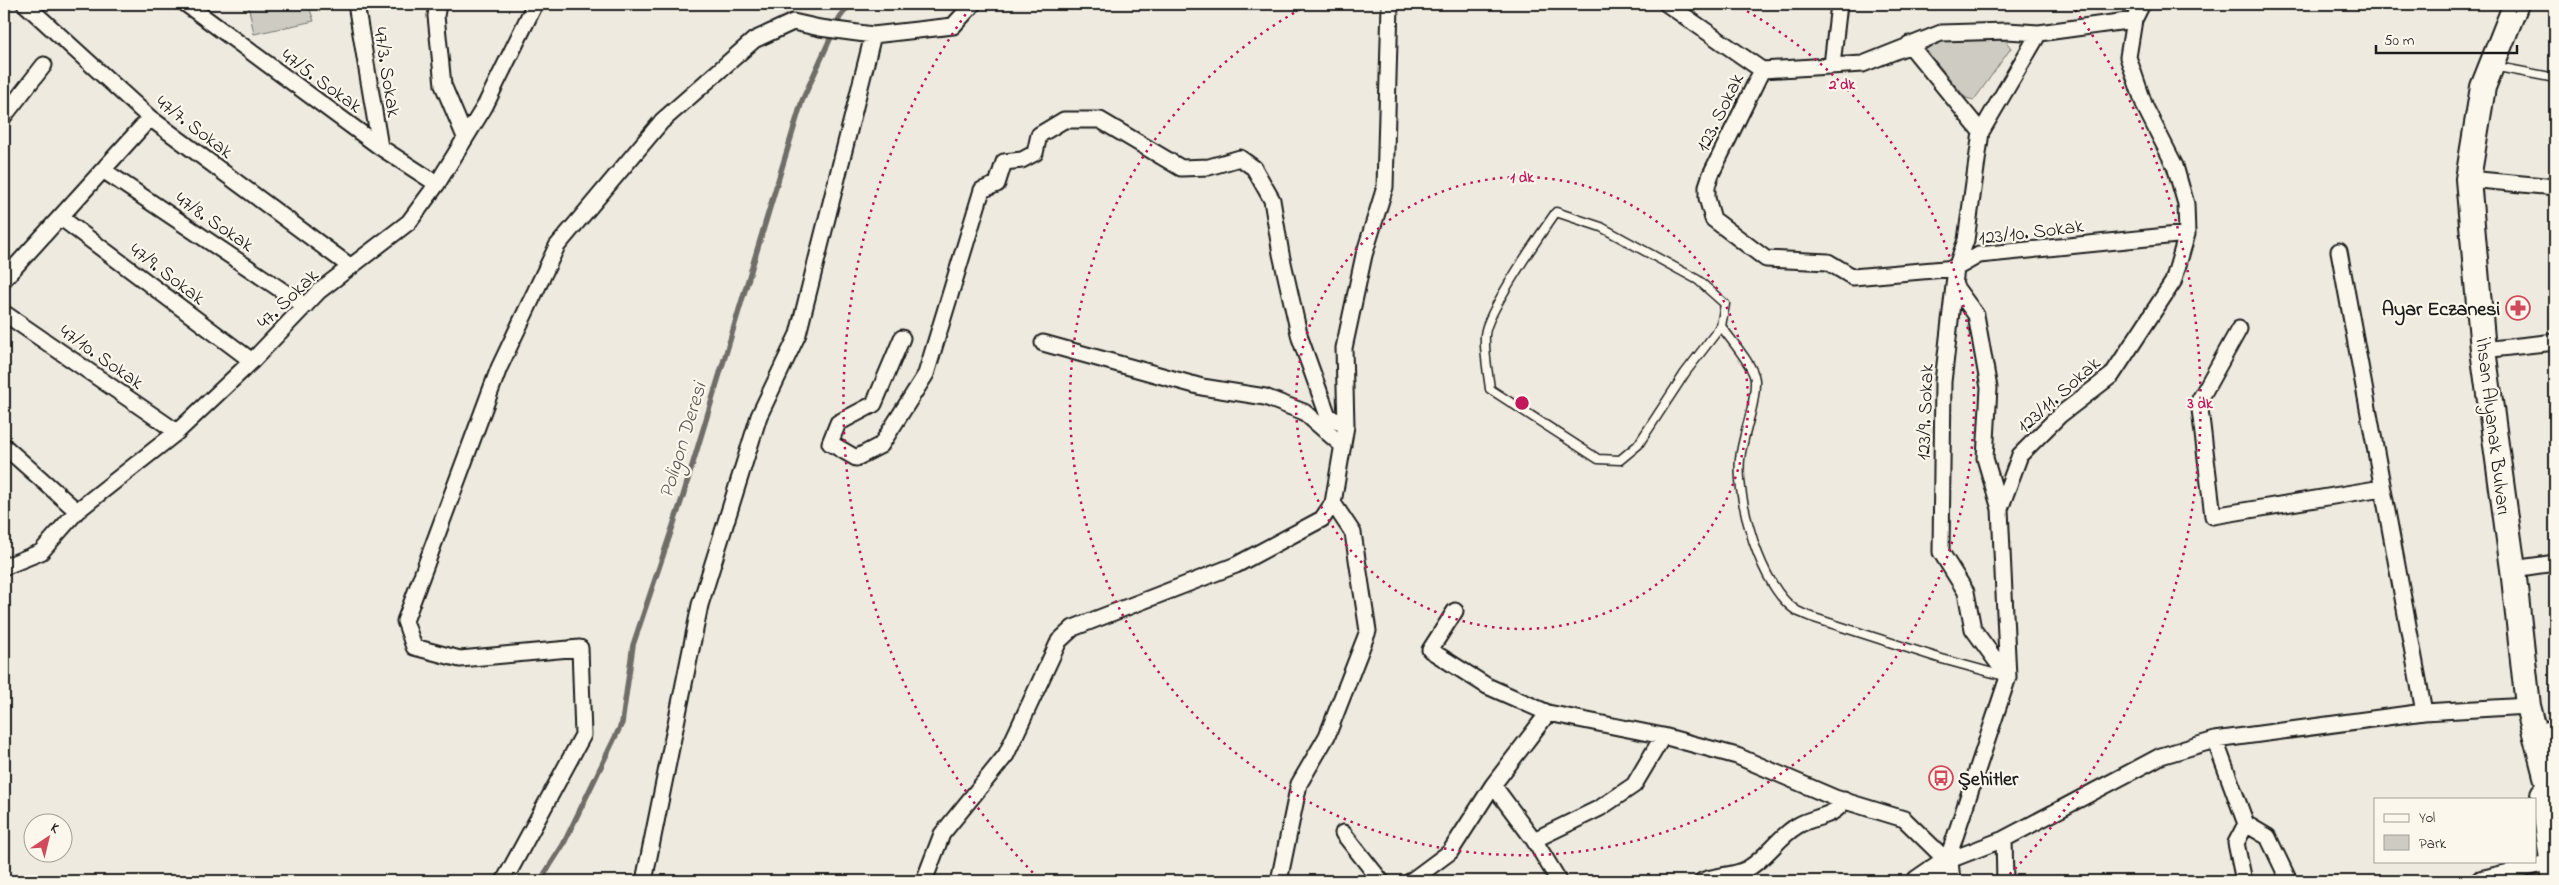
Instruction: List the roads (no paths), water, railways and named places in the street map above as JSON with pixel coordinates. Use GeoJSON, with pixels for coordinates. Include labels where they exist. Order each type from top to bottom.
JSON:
{"type":"FeatureCollection","features":[{"type":"Feature","properties":{"kind":"main road","name":"İhsan Alyanak Bulvarı"},"geometry":{"type":"LineString","coordinates":[[2516,4],[2483,87],[2468,179],[2483,350],[2514,569],[2528,706],[2545,731]]}},
{"type":"Feature","properties":{"kind":"main road"},"geometry":{"type":"LineString","coordinates":[[2545,731],[2555,811]]}},
{"type":"Feature","properties":{"kind":"main road"},"geometry":{"type":"LineString","coordinates":[[2545,731],[2553,872]]}},
{"type":"Feature","properties":{"kind":"street","name":"47/7. Sokak"},"geometry":{"type":"LineString","coordinates":[[25,4],[150,118],[351,267]]}},
{"type":"Feature","properties":{"kind":"street","name":"47/5. Sokak"},"geometry":{"type":"LineString","coordinates":[[186,4],[380,147],[437,184]]}},
{"type":"Feature","properties":{"kind":"street","name":"47/3. Sokak"},"geometry":{"type":"LineString","coordinates":[[356,4],[380,147]]}},
{"type":"Feature","properties":{"kind":"street"},"geometry":{"type":"LineString","coordinates":[[438,4],[436,16],[443,85],[466,137]]}},
{"type":"Feature","properties":{"kind":"street","name":"47. Sokak"},"geometry":{"type":"LineString","coordinates":[[4,568],[42,552],[77,511],[177,432],[252,360],[319,291],[409,222],[437,184],[485,106],[535,4]]}},
{"type":"Feature","properties":{"kind":"street"},"geometry":{"type":"LineString","coordinates":[[504,881],[582,735],[580,648],[460,659],[414,647],[405,621],[440,521],[499,368],[557,246],[662,121],[754,40],[793,22],[820,28],[873,35],[953,26],[973,4]]}},
{"type":"Feature","properties":{"kind":"street"},"geometry":{"type":"LineString","coordinates":[[924,881],[942,834],[1006,755],[1059,641],[1073,628],[1236,565],[1322,519],[1333,503],[1346,426],[1344,348],[1364,255],[1385,187],[1390,4]]}},
{"type":"Feature","properties":{"kind":"street","name":"123. Sokak"},"geometry":{"type":"LineString","coordinates":[[1667,4],[1762,70],[1711,174],[1707,186],[1707,198],[1713,219],[1766,259]]}},
{"type":"Feature","properties":{"kind":"street"},"geometry":{"type":"LineString","coordinates":[[1832,65],[1839,4]]}},
{"type":"Feature","properties":{"kind":"street","name":"123/11. Sokak"},"geometry":{"type":"LineString","coordinates":[[1948,871],[2008,677],[2000,509],[2020,455],[2060,415],[2112,375],[2134,345],[2173,282],[2187,234],[2186,204],[2175,166],[2146,107],[2128,57],[2134,20],[2142,4]]}},
{"type":"Feature","properties":{"kind":"street"},"geometry":{"type":"LineString","coordinates":[[1762,70],[1863,64],[1941,33],[2007,31],[2039,33],[2134,20]]}},
{"type":"Feature","properties":{"kind":"street","name":"123/9. Sokak"},"geometry":{"type":"LineString","coordinates":[[2008,677],[1973,629],[1966,592],[1941,552],[1943,382],[1956,268],[1966,240],[1981,132],[2039,33]]}},
{"type":"Feature","properties":{"kind":"street"},"geometry":{"type":"LineString","coordinates":[[644,881],[700,605],[759,416],[798,334],[873,35]]}},
{"type":"Feature","properties":{"kind":"street"},"geometry":{"type":"LineString","coordinates":[[1910,44],[1981,132]]}},
{"type":"Feature","properties":{"kind":"street"},"geometry":{"type":"LineString","coordinates":[[4,116],[44,64]]}},
{"type":"Feature","properties":{"kind":"street"},"geometry":{"type":"LineString","coordinates":[[4,280],[150,118]]}},
{"type":"Feature","properties":{"kind":"street"},"geometry":{"type":"LineString","coordinates":[[902,338],[874,404],[838,423],[830,443],[856,458],[881,445],[926,374],[982,190],[997,184],[1004,162],[1022,160],[1035,153],[1039,135],[1064,120],[1100,120],[1181,168],[1208,167],[1240,158],[1254,168],[1272,200],[1280,254],[1306,355],[1328,416],[1346,426]]}},
{"type":"Feature","properties":{"kind":"street","name":"47/8. Sokak"},"geometry":{"type":"LineString","coordinates":[[103,170],[305,306]]}},
{"type":"Feature","properties":{"kind":"street"},"geometry":{"type":"LineString","coordinates":[[2468,179],[2555,187]]}},
{"type":"Feature","properties":{"kind":"street","name":"47/9. Sokak"},"geometry":{"type":"LineString","coordinates":[[60,217],[252,360]]}},
{"type":"Feature","properties":{"kind":"street","name":"123/10. Sokak"},"geometry":{"type":"LineString","coordinates":[[1766,259],[1828,262],[1853,278],[1956,268],[1979,255],[2187,234]]}},
{"type":"Feature","properties":{"kind":"street"},"geometry":{"type":"LineString","coordinates":[[2339,251],[2424,712]]}},
{"type":"Feature","properties":{"kind":"street"},"geometry":{"type":"LineString","coordinates":[[1954,286],[1976,314],[1989,388],[1985,458],[2000,509]]}},
{"type":"Feature","properties":{"kind":"street","name":"47/10. Sokak"},"geometry":{"type":"LineString","coordinates":[[4,313],[177,432]]}},
{"type":"Feature","properties":{"kind":"street"},"geometry":{"type":"LineString","coordinates":[[2239,329],[2199,401],[2212,516],[2382,488]]}},
{"type":"Feature","properties":{"kind":"street"},"geometry":{"type":"LineString","coordinates":[[2483,350],[2555,342]]}},
{"type":"Feature","properties":{"kind":"street"},"geometry":{"type":"LineString","coordinates":[[1043,343],[1202,387],[1265,397],[1304,412],[1343,446]]}},
{"type":"Feature","properties":{"kind":"street"},"geometry":{"type":"LineString","coordinates":[[4,446],[77,511]]}},
{"type":"Feature","properties":{"kind":"street"},"geometry":{"type":"LineString","coordinates":[[1279,881],[1299,784],[1327,736],[1368,631],[1353,533],[1333,503]]}},
{"type":"Feature","properties":{"kind":"street"},"geometry":{"type":"LineString","coordinates":[[2514,569],[2555,563]]}},
{"type":"Feature","properties":{"kind":"street"},"geometry":{"type":"LineString","coordinates":[[1455,611],[1430,650],[1487,686],[1548,713],[1663,736],[1737,756],[1844,800],[1904,819],[1948,871]]}},
{"type":"Feature","properties":{"kind":"street"},"geometry":{"type":"LineString","coordinates":[[1918,881],[1948,871],[2161,756],[2215,740],[2424,712],[2528,706]]}},
{"type":"Feature","properties":{"kind":"street"},"geometry":{"type":"LineString","coordinates":[[1411,881],[1450,852],[1493,785],[1548,713]]}},
{"type":"Feature","properties":{"kind":"street"},"geometry":{"type":"LineString","coordinates":[[1534,840],[1600,808],[1634,785],[1663,736]]}},
{"type":"Feature","properties":{"kind":"street"},"geometry":{"type":"LineString","coordinates":[[2215,740],[2246,824],[2268,837],[2289,881]]}},
{"type":"Feature","properties":{"kind":"street"},"geometry":{"type":"LineString","coordinates":[[1493,785],[1534,840],[1558,881]]}},
{"type":"Feature","properties":{"kind":"street"},"geometry":{"type":"LineString","coordinates":[[1702,881],[1748,868],[1763,858],[1787,833],[1812,819],[1835,812],[1844,800]]}},
{"type":"Feature","properties":{"kind":"street"},"geometry":{"type":"LineString","coordinates":[[2244,881],[2236,843],[2246,824]]}},
{"type":"Feature","properties":{"kind":"street"},"geometry":{"type":"LineString","coordinates":[[1343,832],[1381,881]]}},
{"type":"Feature","properties":{"kind":"street"},"geometry":{"type":"LineString","coordinates":[[2004,840],[2005,881]]}},
{"type":"Feature","properties":{"kind":"street"},"geometry":{"type":"LineString","coordinates":[[2478,881],[2480,879],[2553,872]]}},
{"type":"Feature","properties":{"kind":"lane"},"geometry":{"type":"LineString","coordinates":[[2491,66],[2555,78]]}},
{"type":"Feature","properties":{"kind":"lane"},"geometry":{"type":"LineString","coordinates":[[1721,326],[1684,373],[1638,445],[1620,460],[1598,459],[1490,389],[1485,334],[1493,313],[1536,240],[1556,212],[1601,227],[1698,280],[1725,304],[1721,326],[1746,359],[1755,379],[1740,460],[1742,500],[1751,536],[1763,566],[1780,594],[1796,610],[1811,617],[1942,659],[2008,677]]}},
{"type":"Feature","properties":{"kind":"waterway","name":"Poligon Deresi"},"geometry":{"type":"LineString","coordinates":[[540,881],[563,845],[622,723],[633,645],[683,496],[802,101],[840,17],[850,4]]}},
{"type":"Feature","properties":{"kind":"place","name":"Ayar Eczanesi"},"geometry":{"type":"Point","coordinates":[2518,308]}},
{"type":"Feature","properties":{"kind":"place","name":"Şehitler"},"geometry":{"type":"Point","coordinates":[1941,778]}}]}
